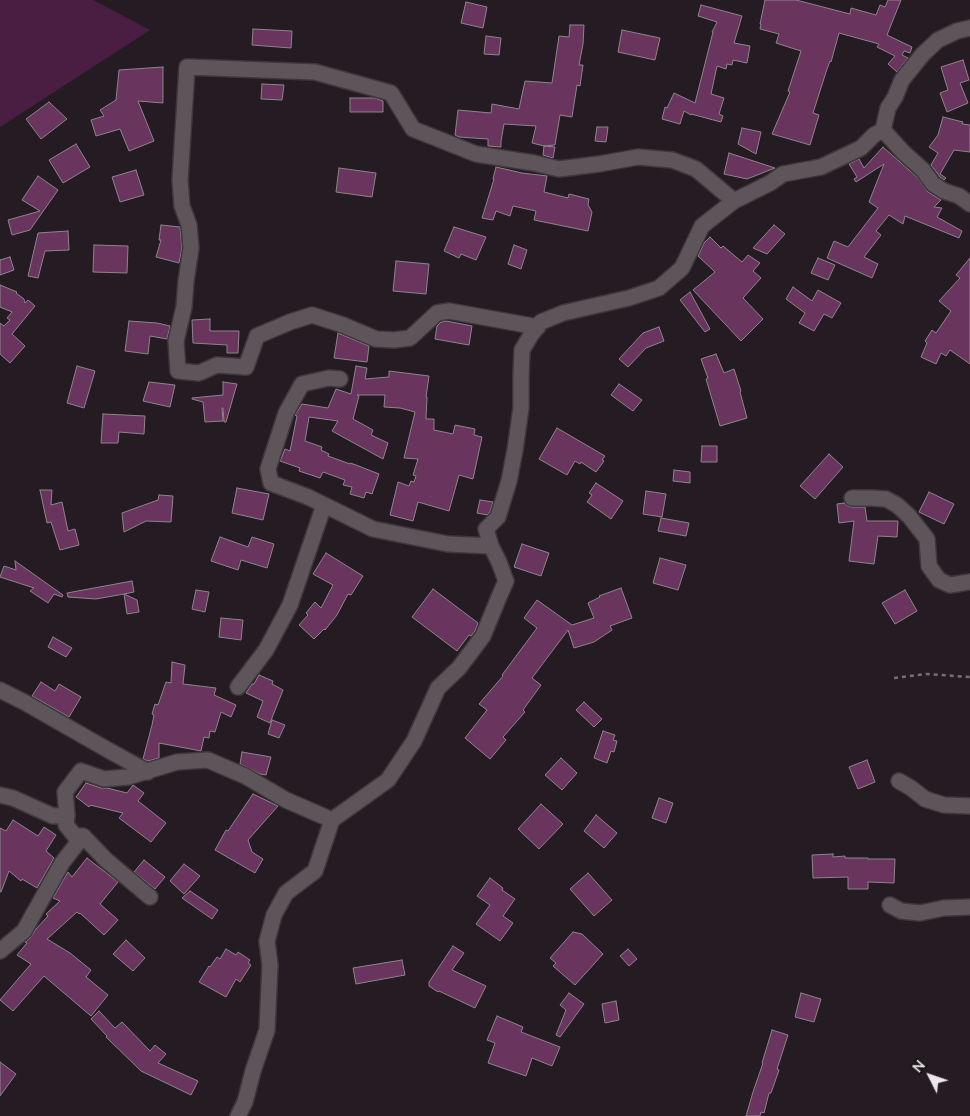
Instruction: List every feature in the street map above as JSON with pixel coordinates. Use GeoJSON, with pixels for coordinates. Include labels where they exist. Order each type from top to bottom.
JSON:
{"type":"FeatureCollection","features":[{"type":"Feature","properties":{"kind":"street"},"geometry":{"type":"LineString","coordinates":[[238,1116],[246,1102],[252,1071],[267,1030],[270,965],[267,941],[274,915],[286,893],[315,871],[332,820],[388,780],[414,741],[438,688],[459,668],[484,636],[506,581],[486,529],[498,517],[509,481],[521,408],[522,350],[541,322],[563,313],[629,298],[659,288],[682,268],[702,226],[734,201],[770,183],[783,174],[821,167],[861,148],[882,130],[888,108],[902,80],[923,54],[938,40],[957,31],[970,28]]}},
{"type":"Feature","properties":{"kind":"street"},"geometry":{"type":"LineString","coordinates":[[538,327],[449,311],[437,313],[410,338],[376,340],[343,325],[312,315],[257,336],[246,367],[217,366],[199,373],[178,371],[176,341],[184,307],[191,248],[188,226],[182,206],[180,180],[187,67],[314,72],[391,93],[413,130],[476,154],[559,169],[638,157],[672,160],[696,169],[734,201]]}},
{"type":"Feature","properties":{"kind":"street"},"geometry":{"type":"LineString","coordinates":[[882,130],[923,170],[933,184],[944,191],[959,196],[970,204]]}},
{"type":"Feature","properties":{"kind":"street"},"geometry":{"type":"LineString","coordinates":[[340,379],[329,378],[302,384],[286,413],[268,470],[271,483],[308,497],[373,529],[448,544],[491,546]]}},
{"type":"Feature","properties":{"kind":"street"},"geometry":{"type":"LineString","coordinates":[[852,498],[886,499],[897,505],[909,516],[927,539],[929,566],[939,580],[950,585],[970,582]]}},
{"type":"Feature","properties":{"kind":"street"},"geometry":{"type":"LineString","coordinates":[[238,687],[266,650],[290,605],[324,505]]}},
{"type":"Feature","properties":{"kind":"street"},"geometry":{"type":"LineString","coordinates":[[0,690],[148,772]]}},
{"type":"Feature","properties":{"kind":"street"},"geometry":{"type":"LineString","coordinates":[[150,897],[106,860],[83,836],[75,836],[66,825],[65,792],[81,771],[104,780],[128,777],[177,762],[208,760],[245,776],[286,800],[332,820]]}},
{"type":"Feature","properties":{"kind":"street"},"geometry":{"type":"LineString","coordinates":[[899,781],[912,788],[925,799],[944,805],[970,806]]}},
{"type":"Feature","properties":{"kind":"street"},"geometry":{"type":"LineString","coordinates":[[0,795],[13,798],[53,816],[67,816]]}},
{"type":"Feature","properties":{"kind":"street"},"geometry":{"type":"LineString","coordinates":[[0,951],[24,931],[62,863],[83,836]]}},
{"type":"Feature","properties":{"kind":"street"},"geometry":{"type":"LineString","coordinates":[[890,905],[901,911],[920,913],[944,908],[970,907]]}},
{"type":"Feature","properties":{"kind":"path"},"geometry":{"type":"LineString","coordinates":[[894,678],[926,674],[970,677]]}},
{"type":"Feature","properties":{"kind":"shaded area"},"geometry":{"type":"Polygon","coordinates":[[[0,0],[93,0],[150,30],[0,127],[0,0]]]}},
{"type":"Feature","properties":{"kind":"building"},"geometry":{"type":"Polygon","coordinates":[[[765,0],[796,0],[850,14],[851,8],[876,15],[880,5],[885,7],[888,0],[901,0],[887,35],[912,47],[910,53],[904,51],[902,55],[908,58],[897,72],[888,64],[895,56],[877,47],[879,44],[839,33],[813,113],[819,115],[810,145],[772,134],[790,92],[788,91],[801,51],[776,43],[779,34],[760,29],[765,0]]]}},
{"type":"Feature","properties":{"kind":"building"},"geometry":{"type":"Polygon","coordinates":[[[466,2],[487,7],[483,28],[461,23],[466,2]]]}},
{"type":"Feature","properties":{"kind":"building"},"geometry":{"type":"Polygon","coordinates":[[[701,5],[742,16],[734,43],[750,46],[747,63],[733,60],[732,65],[727,64],[726,69],[717,66],[711,94],[724,98],[719,114],[723,116],[721,122],[691,115],[684,111],[680,124],[662,119],[665,107],[667,108],[674,93],[695,103],[712,32],[717,22],[698,16],[701,5]]]}},
{"type":"Feature","properties":{"kind":"building"},"geometry":{"type":"Polygon","coordinates":[[[570,25],[584,25],[579,65],[583,65],[580,86],[577,85],[572,117],[560,115],[555,145],[544,146],[532,143],[536,126],[504,124],[501,147],[488,146],[488,139],[459,137],[455,135],[458,110],[491,113],[492,104],[519,109],[525,81],[552,83],[559,36],[569,37],[570,25]]]}},
{"type":"Feature","properties":{"kind":"building"},"geometry":{"type":"Polygon","coordinates":[[[253,29],[292,31],[291,48],[252,45],[253,29]]]}},
{"type":"Feature","properties":{"kind":"building"},"geometry":{"type":"Polygon","coordinates":[[[622,30],[660,38],[655,60],[618,52],[622,30]]]}},
{"type":"Feature","properties":{"kind":"building"},"geometry":{"type":"Polygon","coordinates":[[[486,36],[501,38],[499,55],[484,54],[486,36]]]}},
{"type":"Feature","properties":{"kind":"building"},"geometry":{"type":"Polygon","coordinates":[[[963,60],[969,80],[960,83],[968,103],[947,112],[940,93],[948,90],[941,67],[963,60]]]}},
{"type":"Feature","properties":{"kind":"building"},"geometry":{"type":"Polygon","coordinates":[[[163,67],[163,103],[138,101],[154,141],[129,151],[120,129],[96,136],[91,120],[104,116],[100,110],[116,100],[119,70],[163,67]]]}},
{"type":"Feature","properties":{"kind":"building"},"geometry":{"type":"Polygon","coordinates":[[[262,84],[284,85],[282,100],[261,99],[262,84]]]}},
{"type":"Feature","properties":{"kind":"building"},"geometry":{"type":"Polygon","coordinates":[[[350,98],[375,98],[383,101],[383,112],[350,112],[350,98]]]}},
{"type":"Feature","properties":{"kind":"building"},"geometry":{"type":"Polygon","coordinates":[[[49,102],[67,119],[41,139],[26,119],[49,102]]]}},
{"type":"Feature","properties":{"kind":"building"},"geometry":{"type":"Polygon","coordinates":[[[943,117],[970,125],[970,152],[954,150],[940,174],[946,178],[944,180],[931,165],[938,153],[929,147],[938,135],[943,117]]]}},
{"type":"Feature","properties":{"kind":"building"},"geometry":{"type":"Polygon","coordinates":[[[597,127],[608,127],[606,142],[595,141],[597,127]]]}},
{"type":"Feature","properties":{"kind":"building"},"geometry":{"type":"Polygon","coordinates":[[[742,128],[761,132],[756,154],[738,144],[742,128]]]}},
{"type":"Feature","properties":{"kind":"building"},"geometry":{"type":"Polygon","coordinates":[[[76,144],[90,167],[63,183],[49,160],[76,144]]]}},
{"type":"Feature","properties":{"kind":"building"},"geometry":{"type":"Polygon","coordinates":[[[544,146],[555,147],[553,158],[543,155],[544,146]]]}},
{"type":"Feature","properties":{"kind":"building"},"geometry":{"type":"Polygon","coordinates":[[[883,147],[918,178],[928,192],[941,200],[934,207],[942,208],[937,217],[962,231],[959,238],[905,216],[903,224],[889,215],[876,231],[881,235],[864,257],[878,264],[872,278],[827,258],[834,241],[848,247],[878,208],[869,202],[884,164],[856,182],[854,179],[857,177],[849,164],[859,159],[864,168],[883,147]]]}},
{"type":"Feature","properties":{"kind":"building"},"geometry":{"type":"Polygon","coordinates":[[[729,153],[775,168],[747,179],[724,174],[729,153]]]}},
{"type":"Feature","properties":{"kind":"building"},"geometry":{"type":"Polygon","coordinates":[[[496,167],[547,176],[544,192],[568,198],[569,194],[589,199],[588,205],[592,212],[588,231],[534,220],[536,211],[513,206],[510,216],[496,211],[493,220],[482,218],[496,167]]]}},
{"type":"Feature","properties":{"kind":"building"},"geometry":{"type":"Polygon","coordinates":[[[339,168],[376,173],[372,197],[336,192],[339,168]]]}},
{"type":"Feature","properties":{"kind":"building"},"geometry":{"type":"Polygon","coordinates":[[[136,170],[144,195],[120,202],[112,177],[136,170]]]}},
{"type":"Feature","properties":{"kind":"building"},"geometry":{"type":"Polygon","coordinates":[[[38,176],[58,190],[30,230],[12,235],[8,220],[40,211],[22,200],[38,176]]]}},
{"type":"Feature","properties":{"kind":"building"},"geometry":{"type":"Polygon","coordinates":[[[161,225],[180,227],[182,248],[179,263],[156,257],[161,240],[159,240],[161,225]]]}},
{"type":"Feature","properties":{"kind":"building"},"geometry":{"type":"Polygon","coordinates":[[[774,225],[785,234],[767,254],[753,248],[774,225]]]}},
{"type":"Feature","properties":{"kind":"building"},"geometry":{"type":"Polygon","coordinates":[[[454,227],[486,237],[476,260],[461,254],[459,258],[444,251],[454,227]]]}},
{"type":"Feature","properties":{"kind":"building"},"geometry":{"type":"Polygon","coordinates":[[[68,231],[69,250],[45,251],[38,278],[28,276],[38,233],[68,231]]]}},
{"type":"Feature","properties":{"kind":"building"},"geometry":{"type":"Polygon","coordinates":[[[710,237],[721,248],[723,246],[742,262],[748,255],[760,263],[753,271],[761,278],[743,298],[763,319],[741,341],[693,290],[715,272],[698,256],[704,243],[710,237]]]}},
{"type":"Feature","properties":{"kind":"building"},"geometry":{"type":"Polygon","coordinates":[[[94,245],[128,246],[127,273],[93,272],[94,245]]]}},
{"type":"Feature","properties":{"kind":"building"},"geometry":{"type":"Polygon","coordinates":[[[514,245],[527,250],[521,269],[508,264],[514,245]]]}},
{"type":"Feature","properties":{"kind":"building"},"geometry":{"type":"Polygon","coordinates":[[[10,257],[14,270],[0,275],[0,260],[10,257]]]}},
{"type":"Feature","properties":{"kind":"building"},"geometry":{"type":"Polygon","coordinates":[[[818,258],[835,265],[828,280],[811,273],[818,258]]]}},
{"type":"Feature","properties":{"kind":"building"},"geometry":{"type":"Polygon","coordinates":[[[970,258],[970,364],[950,350],[946,356],[941,353],[936,364],[921,357],[927,343],[925,341],[932,330],[936,333],[951,311],[939,301],[960,278],[956,275],[970,258]]]}},
{"type":"Feature","properties":{"kind":"building"},"geometry":{"type":"Polygon","coordinates":[[[396,261],[429,264],[426,294],[393,291],[396,261]]]}},
{"type":"Feature","properties":{"kind":"building"},"geometry":{"type":"Polygon","coordinates":[[[0,285],[17,292],[24,299],[25,303],[28,300],[35,306],[12,334],[25,346],[10,363],[0,354],[0,323],[4,326],[10,320],[7,318],[12,312],[0,307],[0,285]]]}},
{"type":"Feature","properties":{"kind":"building"},"geometry":{"type":"Polygon","coordinates":[[[793,287],[812,301],[818,290],[841,303],[832,318],[824,314],[814,331],[799,323],[805,313],[786,299],[793,287]]]}},
{"type":"Feature","properties":{"kind":"building"},"geometry":{"type":"Polygon","coordinates":[[[690,292],[710,329],[705,332],[680,300],[690,292]]]}},
{"type":"Feature","properties":{"kind":"building"},"geometry":{"type":"Polygon","coordinates":[[[210,319],[210,331],[239,331],[238,353],[227,353],[227,345],[193,343],[192,320],[210,319]]]}},
{"type":"Feature","properties":{"kind":"building"},"geometry":{"type":"Polygon","coordinates":[[[129,321],[170,326],[167,339],[150,336],[148,354],[125,351],[129,321]]]}},
{"type":"Feature","properties":{"kind":"building"},"geometry":{"type":"Polygon","coordinates":[[[446,321],[472,326],[469,345],[435,339],[437,326],[441,322],[446,321]]]}},
{"type":"Feature","properties":{"kind":"building"},"geometry":{"type":"Polygon","coordinates":[[[659,327],[664,341],[646,348],[628,367],[619,359],[643,333],[659,327]]]}},
{"type":"Feature","properties":{"kind":"building"},"geometry":{"type":"Polygon","coordinates":[[[338,333],[369,346],[367,362],[334,358],[338,333]]]}},
{"type":"Feature","properties":{"kind":"building"},"geometry":{"type":"Polygon","coordinates":[[[716,354],[724,373],[734,369],[747,418],[720,426],[706,379],[708,378],[701,359],[716,354]]]}},
{"type":"Feature","properties":{"kind":"building"},"geometry":{"type":"Polygon","coordinates":[[[77,366],[95,371],[84,408],[67,403],[77,366]]]}},
{"type":"Feature","properties":{"kind":"building"},"geometry":{"type":"Polygon","coordinates":[[[356,366],[367,368],[365,379],[389,377],[389,371],[429,376],[426,397],[426,419],[434,419],[434,430],[453,434],[455,425],[475,429],[474,435],[482,437],[473,479],[459,475],[449,511],[418,502],[413,521],[390,515],[398,482],[409,486],[411,481],[414,482],[416,476],[413,475],[418,459],[404,458],[415,412],[400,408],[384,407],[385,395],[357,395],[359,396],[353,419],[373,430],[371,435],[388,443],[383,459],[332,431],[338,421],[309,417],[305,441],[322,447],[321,450],[329,454],[328,456],[379,474],[372,494],[366,492],[364,498],[350,494],[352,487],[343,485],[345,480],[323,472],[320,478],[299,471],[300,468],[280,461],[285,449],[290,451],[297,416],[295,415],[302,404],[328,408],[336,389],[351,394],[356,366]]]}},
{"type":"Feature","properties":{"kind":"building"},"geometry":{"type":"Polygon","coordinates":[[[149,382],[175,385],[170,407],[143,401],[149,382]]]}},
{"type":"Feature","properties":{"kind":"building"},"geometry":{"type":"Polygon","coordinates":[[[223,382],[237,384],[226,422],[224,422],[222,408],[223,421],[205,422],[203,402],[192,398],[223,395],[223,382]]]}},
{"type":"Feature","properties":{"kind":"building"},"geometry":{"type":"Polygon","coordinates":[[[619,384],[642,400],[633,411],[611,395],[619,384]]]}},
{"type":"Feature","properties":{"kind":"building"},"geometry":{"type":"Polygon","coordinates":[[[103,414],[145,416],[144,434],[119,432],[118,443],[101,443],[103,414]]]}},
{"type":"Feature","properties":{"kind":"building"},"geometry":{"type":"Polygon","coordinates":[[[557,428],[605,456],[602,460],[604,461],[596,472],[581,462],[580,464],[575,461],[567,475],[539,459],[557,428]]]}},
{"type":"Feature","properties":{"kind":"building"},"geometry":{"type":"Polygon","coordinates":[[[702,446],[717,446],[717,462],[701,462],[702,446]]]}},
{"type":"Feature","properties":{"kind":"building"},"geometry":{"type":"Polygon","coordinates":[[[829,454],[843,467],[815,499],[800,486],[829,454]]]}},
{"type":"Feature","properties":{"kind":"building"},"geometry":{"type":"Polygon","coordinates":[[[674,470],[690,472],[690,483],[673,481],[674,470]]]}},
{"type":"Feature","properties":{"kind":"building"},"geometry":{"type":"Polygon","coordinates":[[[596,483],[623,501],[611,519],[587,502],[592,495],[589,493],[596,483]]]}},
{"type":"Feature","properties":{"kind":"building"},"geometry":{"type":"Polygon","coordinates":[[[237,488],[269,494],[263,520],[232,513],[237,488]]]}},
{"type":"Feature","properties":{"kind":"building"},"geometry":{"type":"Polygon","coordinates":[[[40,490],[52,490],[51,505],[62,502],[68,531],[75,529],[79,545],[60,550],[51,522],[47,523],[40,490]]]}},
{"type":"Feature","properties":{"kind":"building"},"geometry":{"type":"Polygon","coordinates":[[[646,491],[666,494],[662,517],[643,514],[646,491]]]}},
{"type":"Feature","properties":{"kind":"building"},"geometry":{"type":"Polygon","coordinates":[[[929,492],[954,504],[944,524],[919,512],[929,492]]]}},
{"type":"Feature","properties":{"kind":"building"},"geometry":{"type":"Polygon","coordinates":[[[159,495],[173,496],[171,522],[146,521],[124,532],[122,513],[158,500],[159,495]]]}},
{"type":"Feature","properties":{"kind":"building"},"geometry":{"type":"Polygon","coordinates":[[[480,500],[493,502],[487,515],[477,513],[480,500]]]}},
{"type":"Feature","properties":{"kind":"building"},"geometry":{"type":"Polygon","coordinates":[[[844,503],[852,507],[865,507],[867,521],[898,521],[897,537],[878,536],[874,564],[849,561],[854,521],[839,523],[837,504],[844,503]]]}},
{"type":"Feature","properties":{"kind":"building"},"geometry":{"type":"Polygon","coordinates":[[[661,518],[689,523],[686,536],[658,531],[661,518]]]}},
{"type":"Feature","properties":{"kind":"building"},"geometry":{"type":"Polygon","coordinates":[[[220,537],[248,547],[252,537],[274,544],[267,568],[241,560],[238,570],[211,561],[220,537]]]}},
{"type":"Feature","properties":{"kind":"building"},"geometry":{"type":"Polygon","coordinates":[[[522,544],[549,553],[541,576],[514,567],[522,544]]]}},
{"type":"Feature","properties":{"kind":"building"},"geometry":{"type":"Polygon","coordinates":[[[326,553],[363,576],[351,595],[348,594],[337,615],[325,630],[314,639],[299,625],[308,615],[306,613],[315,602],[321,608],[333,585],[313,574],[326,553]]]}},
{"type":"Feature","properties":{"kind":"building"},"geometry":{"type":"Polygon","coordinates":[[[660,558],[686,565],[678,590],[653,583],[660,558]]]}},
{"type":"Feature","properties":{"kind":"building"},"geometry":{"type":"Polygon","coordinates":[[[15,561],[63,595],[62,597],[54,594],[48,603],[30,591],[34,588],[0,577],[4,566],[16,570],[15,561]]]}},
{"type":"Feature","properties":{"kind":"building"},"geometry":{"type":"Polygon","coordinates":[[[132,581],[134,592],[96,599],[68,597],[67,593],[132,581]]]}},
{"type":"Feature","properties":{"kind":"building"},"geometry":{"type":"Polygon","coordinates":[[[621,588],[632,618],[610,626],[612,630],[594,642],[574,648],[568,630],[532,678],[541,685],[523,710],[525,712],[503,737],[506,740],[490,759],[465,738],[487,710],[479,704],[503,676],[537,628],[524,618],[537,600],[572,625],[594,618],[588,603],[599,596],[621,588]]]}},
{"type":"Feature","properties":{"kind":"building"},"geometry":{"type":"Polygon","coordinates":[[[433,589],[478,623],[475,631],[471,636],[469,635],[457,651],[412,617],[433,589]]]}},
{"type":"Feature","properties":{"kind":"building"},"geometry":{"type":"Polygon","coordinates":[[[196,590],[209,592],[205,612],[192,609],[196,590]]]}},
{"type":"Feature","properties":{"kind":"building"},"geometry":{"type":"Polygon","coordinates":[[[905,590],[917,611],[895,624],[882,603],[905,590]]]}},
{"type":"Feature","properties":{"kind":"building"},"geometry":{"type":"Polygon","coordinates":[[[124,594],[137,600],[139,612],[127,614],[124,594]]]}},
{"type":"Feature","properties":{"kind":"building"},"geometry":{"type":"Polygon","coordinates":[[[221,618],[243,620],[241,640],[219,637],[221,618]]]}},
{"type":"Feature","properties":{"kind":"building"},"geometry":{"type":"Polygon","coordinates":[[[53,637],[72,648],[66,657],[48,647],[53,637]]]}},
{"type":"Feature","properties":{"kind":"building"},"geometry":{"type":"Polygon","coordinates":[[[172,662],[185,665],[183,684],[216,688],[214,695],[236,705],[231,717],[221,712],[215,732],[210,731],[209,738],[204,737],[201,751],[159,743],[159,758],[148,761],[143,759],[154,715],[152,714],[155,704],[158,705],[166,682],[171,683],[172,662]]]}},
{"type":"Feature","properties":{"kind":"building"},"geometry":{"type":"Polygon","coordinates":[[[259,675],[273,681],[272,684],[283,690],[270,723],[257,717],[263,701],[246,693],[259,675]]]}},
{"type":"Feature","properties":{"kind":"building"},"geometry":{"type":"Polygon","coordinates":[[[41,682],[55,691],[59,684],[81,697],[69,717],[32,696],[41,682]]]}},
{"type":"Feature","properties":{"kind":"building"},"geometry":{"type":"Polygon","coordinates":[[[584,702],[602,719],[594,727],[576,710],[584,702]]]}},
{"type":"Feature","properties":{"kind":"building"},"geometry":{"type":"Polygon","coordinates":[[[272,720],[285,725],[279,738],[268,734],[272,720]]]}},
{"type":"Feature","properties":{"kind":"building"},"geometry":{"type":"Polygon","coordinates":[[[603,731],[615,735],[613,740],[617,741],[614,752],[611,751],[607,763],[594,758],[603,731]]]}},
{"type":"Feature","properties":{"kind":"building"},"geometry":{"type":"Polygon","coordinates":[[[242,752],[271,757],[266,775],[240,764],[242,752]]]}},
{"type":"Feature","properties":{"kind":"building"},"geometry":{"type":"Polygon","coordinates":[[[561,758],[577,773],[562,790],[545,775],[561,758]]]}},
{"type":"Feature","properties":{"kind":"building"},"geometry":{"type":"Polygon","coordinates":[[[867,760],[875,782],[858,789],[849,767],[867,760]]]}},
{"type":"Feature","properties":{"kind":"building"},"geometry":{"type":"Polygon","coordinates":[[[86,783],[127,793],[133,785],[144,793],[138,801],[166,823],[151,842],[119,818],[123,813],[90,805],[89,807],[76,797],[86,783]]]}},
{"type":"Feature","properties":{"kind":"building"},"geometry":{"type":"Polygon","coordinates":[[[253,794],[278,806],[248,840],[252,852],[263,859],[255,873],[215,850],[226,830],[228,831],[253,794]]]}},
{"type":"Feature","properties":{"kind":"building"},"geometry":{"type":"Polygon","coordinates":[[[659,798],[673,803],[666,823],[652,818],[659,798]]]}},
{"type":"Feature","properties":{"kind":"building"},"geometry":{"type":"Polygon","coordinates":[[[541,804],[563,824],[539,849],[518,829],[541,804]]]}},
{"type":"Feature","properties":{"kind":"building"},"geometry":{"type":"Polygon","coordinates":[[[596,815],[617,833],[604,848],[584,831],[596,815]]]}},
{"type":"Feature","properties":{"kind":"building"},"geometry":{"type":"Polygon","coordinates":[[[13,820],[38,836],[44,827],[56,835],[46,851],[54,858],[37,888],[22,879],[21,881],[9,871],[0,892],[0,828],[6,831],[13,820]]]}},
{"type":"Feature","properties":{"kind":"building"},"geometry":{"type":"Polygon","coordinates":[[[833,854],[833,857],[845,856],[845,858],[895,859],[894,883],[868,882],[868,889],[848,889],[848,877],[813,878],[812,855],[833,854]]]}},
{"type":"Feature","properties":{"kind":"building"},"geometry":{"type":"Polygon","coordinates":[[[87,858],[118,882],[100,904],[118,920],[104,935],[77,912],[47,939],[70,953],[91,970],[86,977],[108,995],[91,1016],[44,976],[13,1011],[0,1000],[31,964],[17,955],[27,943],[25,942],[48,916],[46,914],[60,901],[53,898],[68,872],[72,877],[87,858]]]}},
{"type":"Feature","properties":{"kind":"building"},"geometry":{"type":"Polygon","coordinates":[[[144,860],[165,877],[155,889],[134,872],[144,860]]]}},
{"type":"Feature","properties":{"kind":"building"},"geometry":{"type":"Polygon","coordinates":[[[184,864],[200,876],[184,894],[170,881],[184,864]]]}},
{"type":"Feature","properties":{"kind":"building"},"geometry":{"type":"Polygon","coordinates":[[[588,873],[612,900],[594,916],[570,889],[588,873]]]}},
{"type":"Feature","properties":{"kind":"building"},"geometry":{"type":"Polygon","coordinates":[[[490,878],[515,899],[503,916],[513,923],[500,941],[476,924],[490,905],[477,896],[490,878]]]}},
{"type":"Feature","properties":{"kind":"building"},"geometry":{"type":"Polygon","coordinates":[[[190,891],[218,910],[212,919],[182,898],[190,891]]]}},
{"type":"Feature","properties":{"kind":"building"},"geometry":{"type":"Polygon","coordinates":[[[573,932],[582,934],[603,954],[575,985],[553,966],[556,963],[550,958],[573,932]]]}},
{"type":"Feature","properties":{"kind":"building"},"geometry":{"type":"Polygon","coordinates":[[[126,940],[145,958],[133,971],[113,954],[126,940]]]}},
{"type":"Feature","properties":{"kind":"building"},"geometry":{"type":"Polygon","coordinates":[[[453,946],[464,953],[452,970],[486,986],[475,1008],[438,992],[429,986],[429,982],[453,946]]]}},
{"type":"Feature","properties":{"kind":"building"},"geometry":{"type":"Polygon","coordinates":[[[226,949],[236,955],[238,952],[250,960],[248,963],[251,965],[240,982],[236,979],[226,997],[199,982],[209,966],[217,957],[220,959],[226,949]]]}},
{"type":"Feature","properties":{"kind":"building"},"geometry":{"type":"Polygon","coordinates":[[[628,949],[637,959],[629,966],[620,956],[628,949]]]}},
{"type":"Feature","properties":{"kind":"building"},"geometry":{"type":"Polygon","coordinates":[[[402,960],[405,975],[356,984],[353,968],[402,960]]]}},
{"type":"Feature","properties":{"kind":"building"},"geometry":{"type":"Polygon","coordinates":[[[569,993],[584,1004],[560,1037],[556,1035],[566,1010],[560,1005],[569,993]]]}},
{"type":"Feature","properties":{"kind":"building"},"geometry":{"type":"Polygon","coordinates":[[[801,993],[821,999],[814,1022],[795,1017],[801,993]]]}},
{"type":"Feature","properties":{"kind":"building"},"geometry":{"type":"Polygon","coordinates":[[[616,1001],[619,1020],[605,1023],[602,1004],[616,1001]]]}},
{"type":"Feature","properties":{"kind":"building"},"geometry":{"type":"Polygon","coordinates":[[[99,1011],[115,1028],[122,1022],[150,1051],[155,1045],[166,1054],[158,1063],[198,1081],[191,1095],[141,1071],[106,1037],[91,1019],[99,1011]]]}},
{"type":"Feature","properties":{"kind":"building"},"geometry":{"type":"Polygon","coordinates":[[[497,1016],[523,1027],[521,1032],[560,1047],[552,1066],[532,1058],[526,1076],[488,1063],[495,1043],[487,1040],[497,1016]]]}},
{"type":"Feature","properties":{"kind":"building"},"geometry":{"type":"Polygon","coordinates":[[[772,1030],[788,1035],[777,1069],[779,1070],[771,1093],[769,1093],[764,1113],[761,1112],[760,1116],[746,1116],[763,1063],[772,1030]]]}},
{"type":"Feature","properties":{"kind":"building"},"geometry":{"type":"Polygon","coordinates":[[[0,1062],[16,1074],[0,1096],[0,1062]]]}}]}
